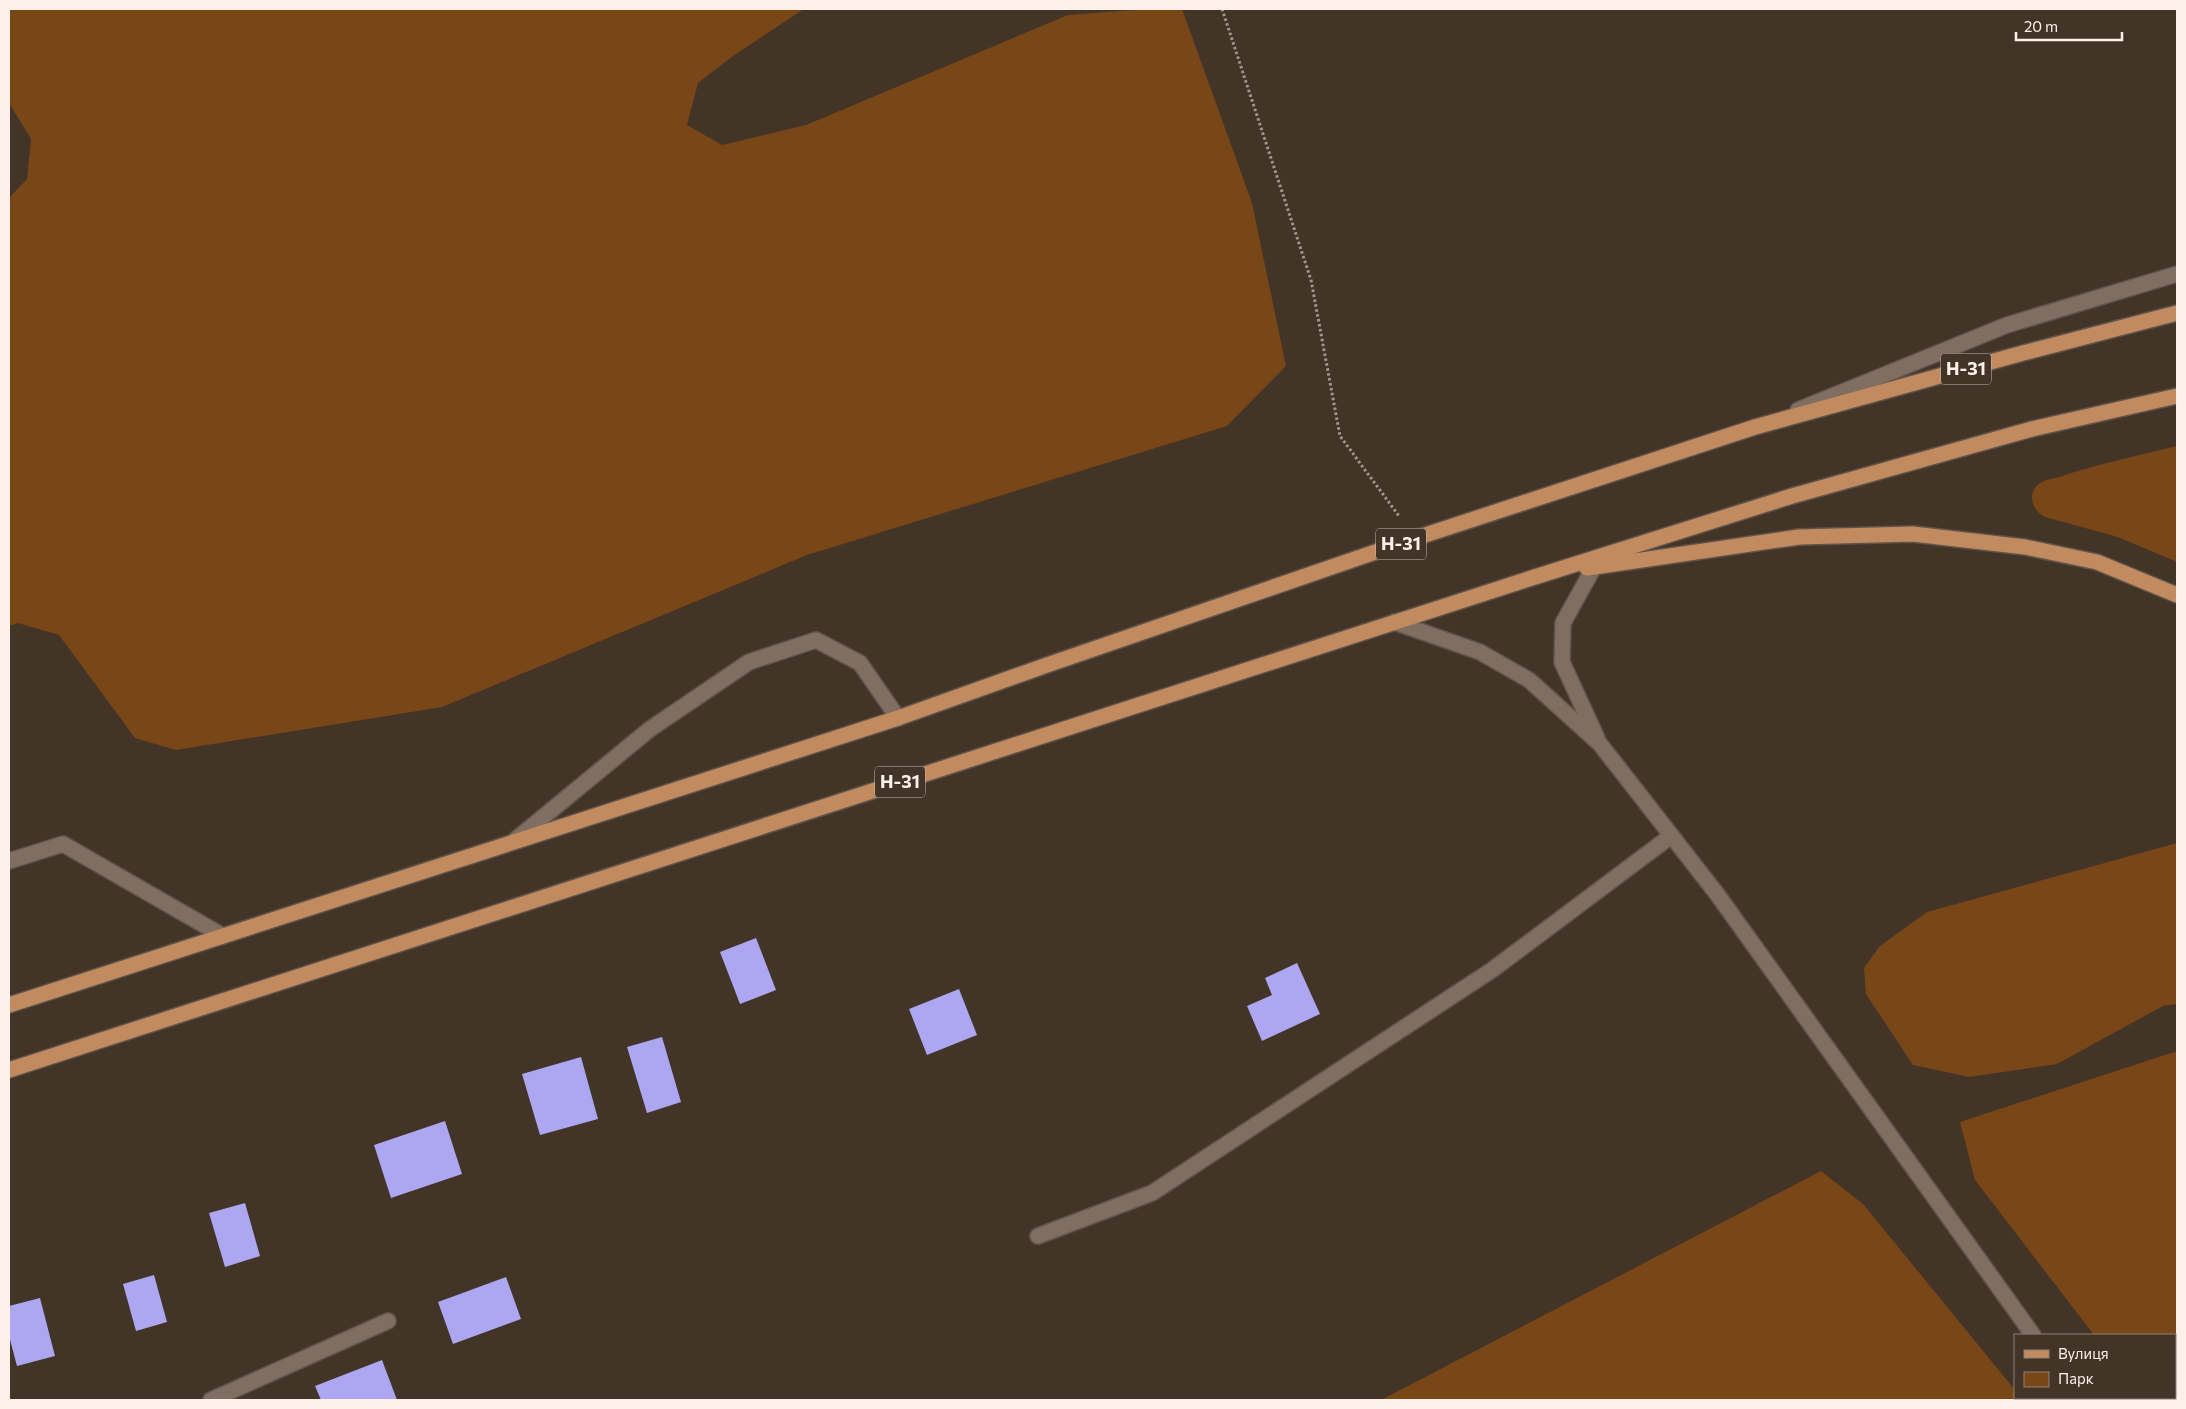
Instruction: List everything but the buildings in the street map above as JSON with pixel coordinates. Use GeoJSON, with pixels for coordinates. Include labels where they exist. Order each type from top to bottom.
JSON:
{"type":"FeatureCollection","features":[{"type":"Feature","properties":{"kind":"main road","name":"Н-31"},"geometry":{"type":"LineString","coordinates":[[9,1005],[898,718],[1416,538],[1755,427],[2023,353],[2177,313]]}},
{"type":"Feature","properties":{"kind":"main road","name":"Н-31"},"geometry":{"type":"LineString","coordinates":[[9,1070],[1394,622],[1802,493],[2032,430],[2177,396]]}},
{"type":"Feature","properties":{"kind":"main road"},"geometry":{"type":"LineString","coordinates":[[1541,575],[1799,537],[1913,534],[2025,547],[2096,562],[2177,595]]}},
{"type":"Feature","properties":{"kind":"street"},"geometry":{"type":"LineString","coordinates":[[1755,427],[2007,325],[2177,274]]}},
{"type":"Feature","properties":{"kind":"street"},"geometry":{"type":"LineString","coordinates":[[1594,567],[1564,623],[1562,662],[1600,744]]}},
{"type":"Feature","properties":{"kind":"street"},"geometry":{"type":"LineString","coordinates":[[1394,622],[1480,652],[1529,680],[1600,744],[1717,894],[2032,1334]]}},
{"type":"Feature","properties":{"kind":"street"},"geometry":{"type":"LineString","coordinates":[[513,842],[650,729],[749,662],[816,640],[860,663],[898,718]]}},
{"type":"Feature","properties":{"kind":"street"},"geometry":{"type":"LineString","coordinates":[[1038,1236],[1152,1193],[1492,970],[1671,836]]}},
{"type":"Feature","properties":{"kind":"street"},"geometry":{"type":"LineString","coordinates":[[9,861],[63,844],[223,936]]}},
{"type":"Feature","properties":{"kind":"street"},"geometry":{"type":"LineString","coordinates":[[211,1400],[388,1321]]}},
{"type":"Feature","properties":{"kind":"path"},"geometry":{"type":"LineString","coordinates":[[1222,9],[1311,280],[1340,436],[1416,538]]}},
{"type":"Feature","properties":{"kind":"green space"},"geometry":{"type":"Polygon","coordinates":[[[9,9],[804,9],[733,56],[698,83],[687,125],[722,145],[806,125],[1068,15],[1146,9],[1182,9],[1252,203],[1286,366],[1227,426],[807,555],[442,707],[176,750],[135,738],[59,635],[18,623],[9,626],[9,198],[27,179],[31,139],[9,103],[9,9]]]}},
{"type":"Feature","properties":{"kind":"green space"},"geometry":{"type":"Polygon","coordinates":[[[2177,446],[2177,562],[2118,537],[2045,517],[2037,511],[2032,502],[2033,492],[2040,483],[2107,463],[2177,446]]]}},
{"type":"Feature","properties":{"kind":"green space"},"geometry":{"type":"Polygon","coordinates":[[[2177,843],[2177,1004],[2163,1006],[2057,1064],[1969,1077],[1913,1065],[1866,994],[1864,968],[1880,946],[1927,912],[2177,843]]]}},
{"type":"Feature","properties":{"kind":"green space"},"geometry":{"type":"Polygon","coordinates":[[[2177,1051],[2177,1400],[2144,1399],[2176,1399],[2176,1334],[2093,1334],[1975,1180],[1960,1122],[2177,1051]]]}},
{"type":"Feature","properties":{"kind":"green space"},"geometry":{"type":"Polygon","coordinates":[[[1821,1171],[1863,1204],[2014,1389],[2014,1399],[2023,1400],[1381,1400],[1821,1171]]]}}]}
